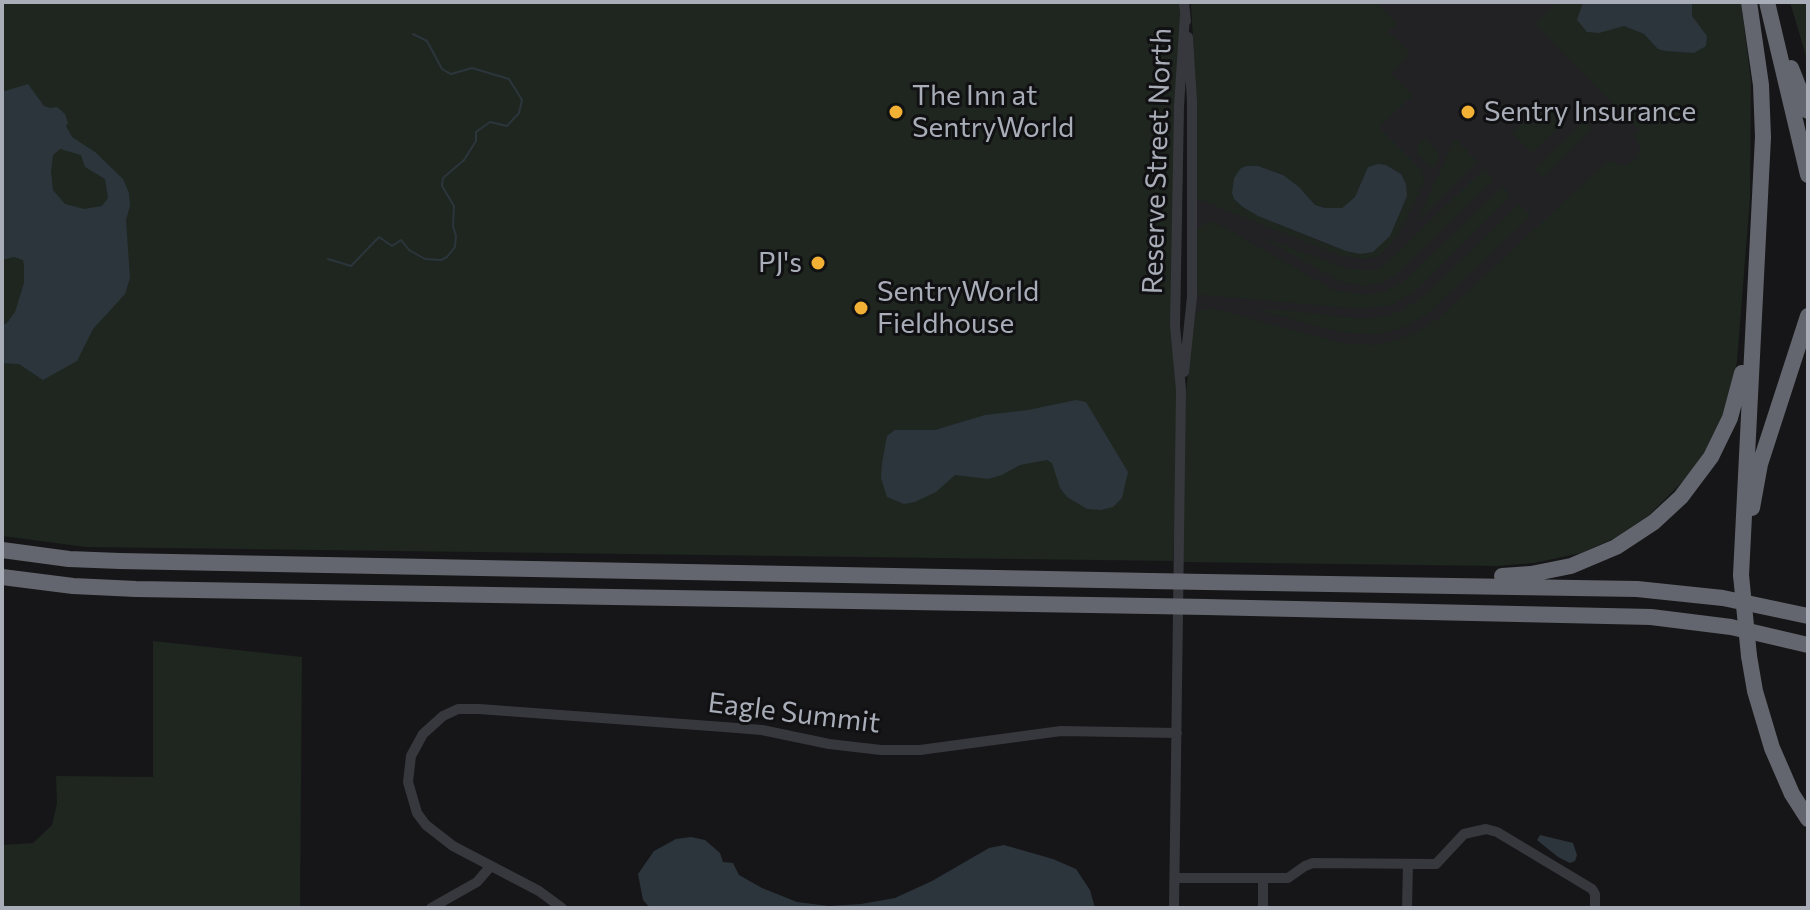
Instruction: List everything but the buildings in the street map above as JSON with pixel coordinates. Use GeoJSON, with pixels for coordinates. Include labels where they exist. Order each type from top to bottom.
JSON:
{"type":"FeatureCollection","features":[{"type":"Feature","properties":{"kind":"highway"},"geometry":{"type":"LineString","coordinates":[[1749,2],[1759,62],[1763,127],[1752,321],[1745,576],[1755,691],[1772,748],[1792,794],[1808,819]]}},
{"type":"Feature","properties":{"kind":"highway"},"geometry":{"type":"LineString","coordinates":[[1770,2],[1808,111]]}},
{"type":"Feature","properties":{"kind":"highway"},"geometry":{"type":"LineString","coordinates":[[1770,2],[1808,175]]}},
{"type":"Feature","properties":{"kind":"highway"},"geometry":{"type":"LineString","coordinates":[[1745,576],[1760,464],[1808,316]]}},
{"type":"Feature","properties":{"kind":"highway"},"geometry":{"type":"LineString","coordinates":[[1380,584],[1392,578],[1513,576],[1549,571],[1599,555],[1635,535],[1681,497],[1711,457],[1737,398],[1752,321]]}},
{"type":"Feature","properties":{"kind":"highway"},"geometry":{"type":"LineString","coordinates":[[2,550],[69,559],[120,561],[1665,591],[1723,598],[1808,616]]}},
{"type":"Feature","properties":{"kind":"highway"},"geometry":{"type":"LineString","coordinates":[[2,577],[73,586],[136,589],[1651,617],[1731,627],[1808,645]]}},
{"type":"Feature","properties":{"kind":"highway"},"geometry":{"type":"LineString","coordinates":[[1752,657],[1773,725],[1808,803]]}},
{"type":"Feature","properties":{"kind":"street","name":"Reserve Street North"},"geometry":{"type":"LineString","coordinates":[[1174,908],[1181,390],[1175,326],[1184,2]]}},
{"type":"Feature","properties":{"kind":"street","name":"Eagle Summit"},"geometry":{"type":"LineString","coordinates":[[490,867],[438,835],[417,813],[411,798],[407,770],[417,743],[443,716],[458,709],[762,730],[829,744],[881,750],[920,750],[1061,731],[1177,733]]}},
{"type":"Feature","properties":{"kind":"street"},"geometry":{"type":"LineString","coordinates":[[1175,878],[1288,878],[1310,863],[1439,863],[1464,834],[1486,829],[1497,832],[1592,889],[1595,908]]}},
{"type":"Feature","properties":{"kind":"street"},"geometry":{"type":"LineString","coordinates":[[1407,908],[1408,864]]}},
{"type":"Feature","properties":{"kind":"street"},"geometry":{"type":"LineString","coordinates":[[431,908],[477,882],[490,867],[539,891],[562,908]]}},
{"type":"Feature","properties":{"kind":"street"},"geometry":{"type":"LineString","coordinates":[[1263,878],[1263,908]]}},
{"type":"Feature","properties":{"kind":"shaded area"},"geometry":{"type":"Polygon","coordinates":[[[2,2],[1184,2],[1177,296],[1181,390],[1173,561],[86,547],[2,536],[2,2]]]}},
{"type":"Feature","properties":{"kind":"shaded area"},"geometry":{"type":"Polygon","coordinates":[[[1191,2],[1735,2],[1737,244],[1184,436],[1193,325],[1197,97],[1191,2]]]}},
{"type":"Feature","properties":{"kind":"shaded area"},"geometry":{"type":"Polygon","coordinates":[[[1191,2],[1377,2],[1397,23],[1388,32],[1410,53],[1391,74],[1413,95],[1379,127],[1422,171],[1424,182],[1400,232],[1381,255],[1367,259],[1342,256],[1195,198],[1195,73],[1191,2]],[[1386,165],[1366,172],[1355,197],[1342,208],[1325,208],[1315,205],[1283,175],[1258,166],[1234,199],[1258,216],[1323,243],[1360,254],[1373,252],[1390,236],[1407,196],[1401,173],[1386,165]]]}},
{"type":"Feature","properties":{"kind":"shaded area"},"geometry":{"type":"Polygon","coordinates":[[[1557,2],[1583,2],[1577,20],[1587,32],[1599,33],[1624,26],[1644,34],[1658,49],[1687,53],[1707,36],[1692,16],[1692,2],[1741,2],[1751,81],[1750,198],[1737,361],[1730,399],[1713,441],[1692,472],[1649,515],[1615,538],[1581,553],[1534,563],[1497,566],[1183,562],[1185,402],[1197,311],[1212,308],[1341,343],[1373,345],[1393,341],[1421,330],[1439,318],[1608,161],[1625,166],[1637,158],[1640,146],[1634,135],[1639,130],[1535,24],[1557,2]]]}},
{"type":"Feature","properties":{"kind":"shaded area"},"geometry":{"type":"Polygon","coordinates":[[[1583,2],[1692,2],[1692,16],[1707,36],[1706,46],[1694,53],[1665,51],[1658,49],[1644,34],[1624,26],[1599,33],[1587,32],[1577,20],[1583,2]]]}},
{"type":"Feature","properties":{"kind":"shaded area"},"geometry":{"type":"Polygon","coordinates":[[[1790,2],[1808,2],[1808,63],[1790,2]]]}},
{"type":"Feature","properties":{"kind":"shaded area"},"geometry":{"type":"Polygon","coordinates":[[[28,84],[44,106],[57,107],[65,114],[66,126],[72,137],[95,152],[123,179],[129,193],[130,206],[126,220],[130,278],[125,294],[93,329],[77,361],[43,380],[19,364],[2,363],[2,325],[15,312],[24,283],[24,265],[23,260],[14,257],[2,260],[2,92],[28,84]],[[60,149],[53,155],[53,190],[65,204],[84,209],[102,206],[108,198],[105,179],[85,167],[81,155],[60,149]]]}},
{"type":"Feature","properties":{"kind":"shaded area"},"geometry":{"type":"Polygon","coordinates":[[[1545,102],[1564,123],[1532,153],[1512,133],[1545,102]]]}},
{"type":"Feature","properties":{"kind":"shaded area"},"geometry":{"type":"Polygon","coordinates":[[[1584,121],[1592,129],[1543,177],[1535,169],[1584,121]]]}},
{"type":"Feature","properties":{"kind":"shaded area"},"geometry":{"type":"Polygon","coordinates":[[[1425,137],[1439,153],[1433,168],[1418,154],[1417,145],[1425,137]]]}},
{"type":"Feature","properties":{"kind":"shaded area"},"geometry":{"type":"Polygon","coordinates":[[[1455,138],[1477,162],[1417,222],[1455,138]]]}},
{"type":"Feature","properties":{"kind":"shaded area"},"geometry":{"type":"Polygon","coordinates":[[[1378,164],[1401,174],[1407,196],[1390,236],[1373,252],[1360,254],[1346,251],[1258,216],[1243,207],[1232,193],[1234,178],[1241,168],[1258,166],[1283,175],[1315,205],[1342,208],[1355,197],[1368,167],[1378,164]]]}},
{"type":"Feature","properties":{"kind":"shaded area"},"geometry":{"type":"Polygon","coordinates":[[[1484,169],[1494,179],[1397,274],[1382,283],[1364,286],[1341,282],[1259,236],[1349,269],[1380,268],[1484,169]]]}},
{"type":"Feature","properties":{"kind":"shaded area"},"geometry":{"type":"Polygon","coordinates":[[[1502,187],[1511,195],[1415,292],[1391,305],[1360,309],[1193,294],[1194,232],[1208,221],[1217,223],[1334,290],[1366,295],[1386,291],[1404,281],[1502,187]]]}},
{"type":"Feature","properties":{"kind":"shaded area"},"geometry":{"type":"Polygon","coordinates":[[[1519,204],[1531,215],[1431,311],[1405,327],[1380,334],[1344,333],[1257,310],[1362,319],[1401,311],[1424,296],[1519,204]]]}},
{"type":"Feature","properties":{"kind":"shaded area"},"geometry":{"type":"Polygon","coordinates":[[[1076,400],[1086,402],[1128,472],[1122,498],[1113,507],[1087,509],[1067,497],[1060,488],[1052,463],[1047,460],[1020,465],[988,479],[955,475],[936,492],[915,502],[904,504],[887,497],[881,478],[882,463],[887,436],[895,430],[935,430],[985,415],[1076,400]]]}},
{"type":"Feature","properties":{"kind":"shaded area"},"geometry":{"type":"Polygon","coordinates":[[[153,641],[302,657],[300,908],[2,908],[2,845],[33,843],[52,825],[57,803],[56,776],[153,777],[153,641]]]}},
{"type":"Feature","properties":{"kind":"shaded area"},"geometry":{"type":"Polygon","coordinates":[[[1540,835],[1573,843],[1577,855],[1575,861],[1570,863],[1558,857],[1537,840],[1540,835]]]}},
{"type":"Feature","properties":{"kind":"shaded area"},"geometry":{"type":"Polygon","coordinates":[[[691,837],[705,840],[720,853],[723,862],[733,863],[739,875],[762,888],[797,902],[829,906],[895,898],[989,848],[1004,845],[1076,869],[1090,890],[1095,908],[650,908],[643,900],[638,874],[654,851],[676,839],[691,837]]]}},
{"type":"Feature","properties":{"kind":"waterway"},"geometry":{"type":"LineString","coordinates":[[328,259],[351,266],[379,237],[392,246],[401,240],[409,250],[425,259],[441,260],[447,257],[455,247],[456,236],[454,206],[442,186],[443,178],[464,160],[476,141],[476,132],[490,122],[507,126],[519,113],[522,100],[509,79],[472,68],[451,74],[442,69],[427,41],[413,34]]}},
{"type":"Feature","properties":{"kind":"place","name":"The Inn at SentryWorld"},"geometry":{"type":"Point","coordinates":[896,112]}},
{"type":"Feature","properties":{"kind":"place","name":"Sentry Insurance"},"geometry":{"type":"Point","coordinates":[1468,112]}},
{"type":"Feature","properties":{"kind":"place","name":"PJ's"},"geometry":{"type":"Point","coordinates":[818,263]}},
{"type":"Feature","properties":{"kind":"place","name":"SentryWorld Fieldhouse"},"geometry":{"type":"Point","coordinates":[861,308]}}]}
